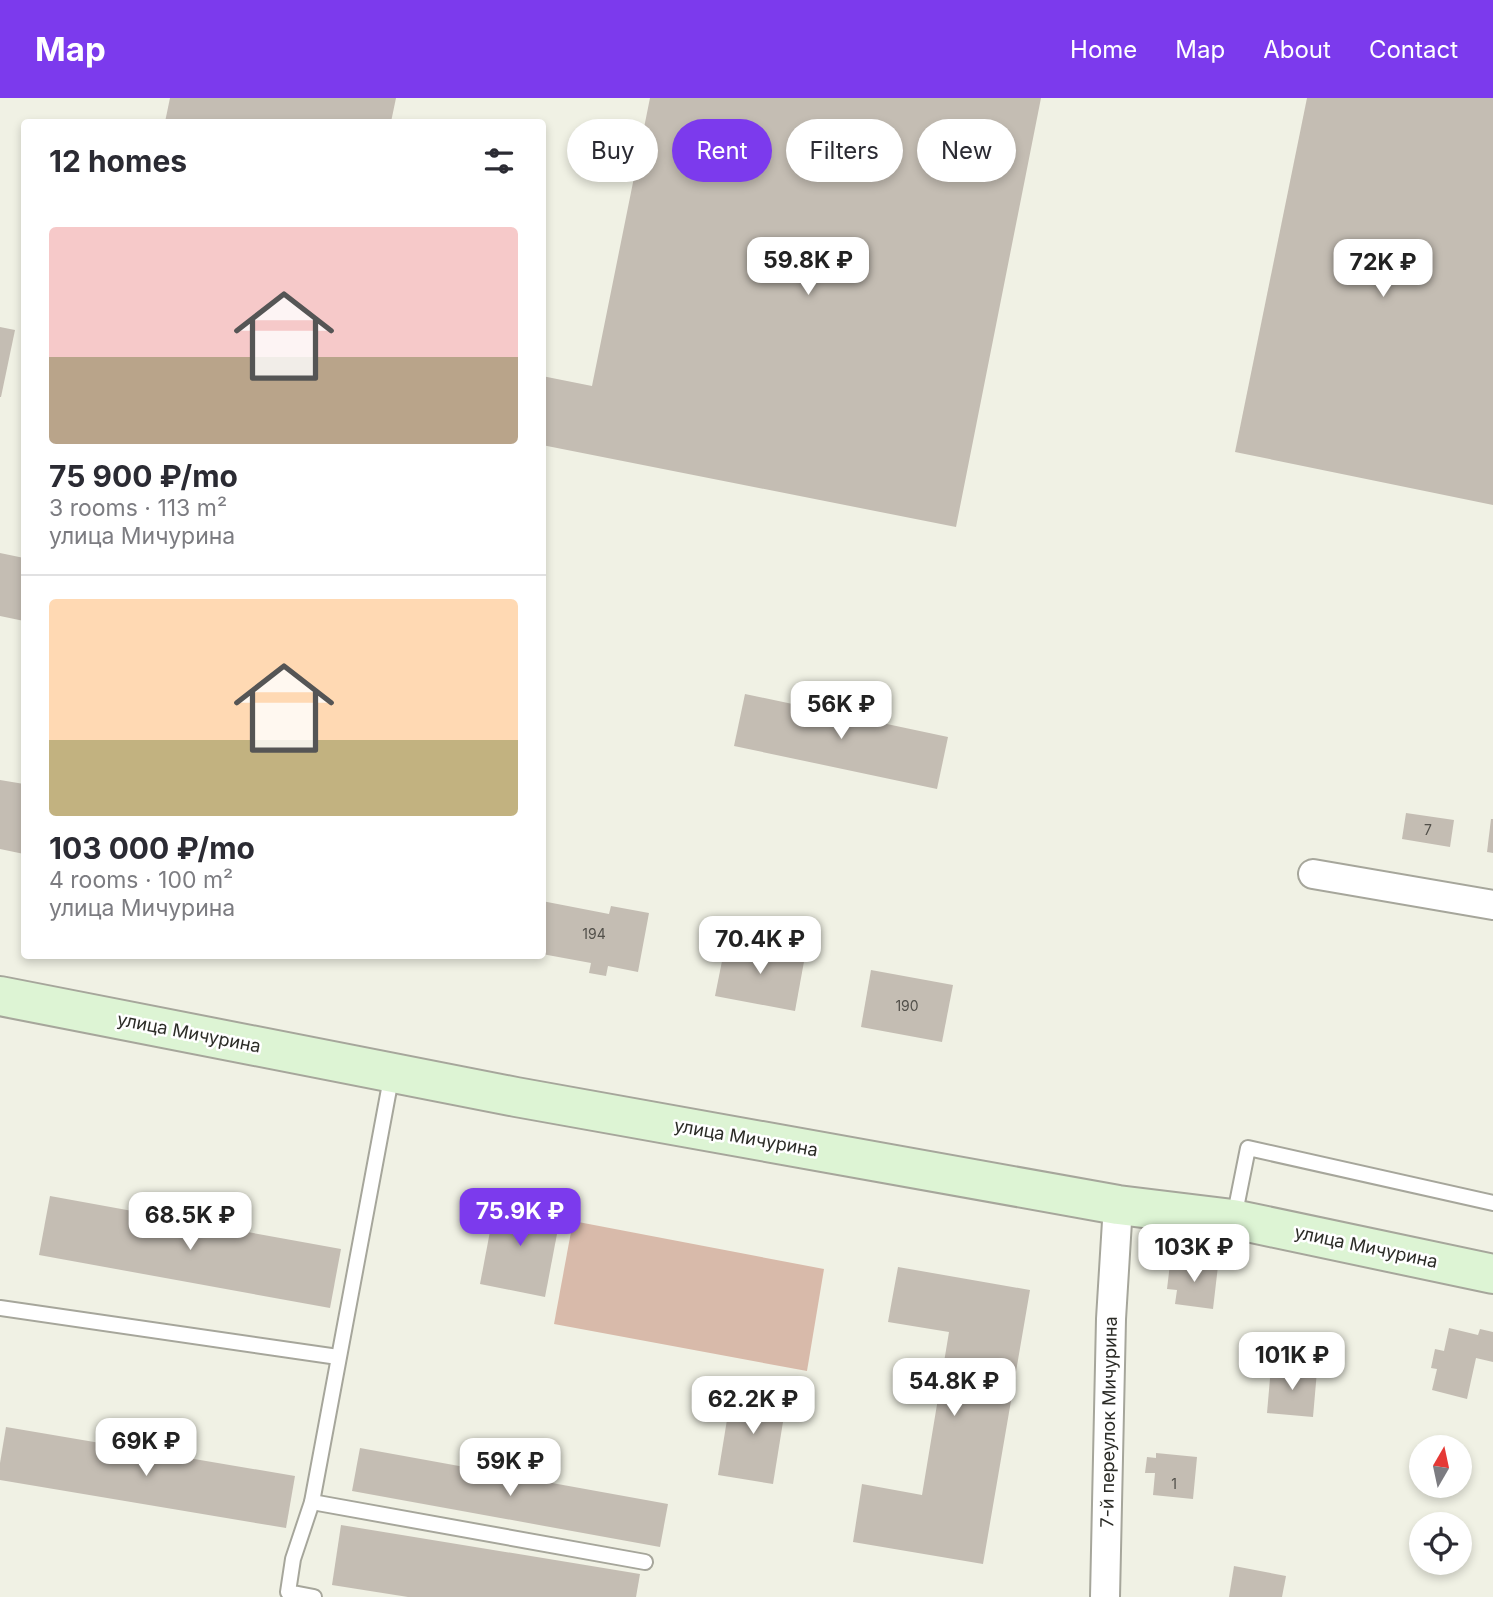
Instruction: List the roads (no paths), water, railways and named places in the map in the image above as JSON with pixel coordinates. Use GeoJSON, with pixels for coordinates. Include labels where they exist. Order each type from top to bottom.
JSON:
{"type":"FeatureCollection","features":[{"type":"Feature","properties":{"kind":"main road","name":"улица Мичурина"},"geometry":{"type":"LineString","coordinates":[[0,996],[516,1097],[1118,1205],[1233,1219],[1493,1274]]}},
{"type":"Feature","properties":{"kind":"street"},"geometry":{"type":"LineString","coordinates":[[1313,874],[1493,905]]}},
{"type":"Feature","properties":{"kind":"street","name":"7-й переулок Мичурина"},"geometry":{"type":"LineString","coordinates":[[1105,1597],[1111,1319],[1118,1205]]}},
{"type":"Feature","properties":{"kind":"lane"},"geometry":{"type":"LineString","coordinates":[[314,1597],[288,1592],[293,1559],[312,1502],[392,1072]]}},
{"type":"Feature","properties":{"kind":"lane"},"geometry":{"type":"LineString","coordinates":[[1233,1219],[1248,1148],[1493,1203]]}},
{"type":"Feature","properties":{"kind":"lane"},"geometry":{"type":"LineString","coordinates":[[0,1308],[338,1357]]}},
{"type":"Feature","properties":{"kind":"lane"},"geometry":{"type":"LineString","coordinates":[[312,1502],[645,1562]]}}]}
